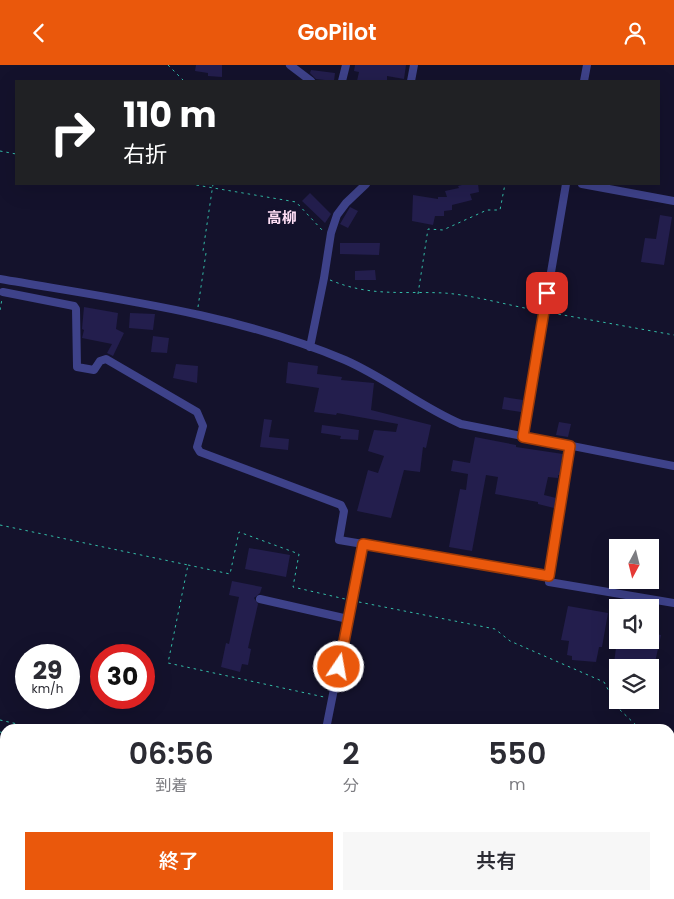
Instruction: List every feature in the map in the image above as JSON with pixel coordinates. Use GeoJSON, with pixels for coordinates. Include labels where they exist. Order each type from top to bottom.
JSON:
{"type":"FeatureCollection","features":[{"type":"Feature","properties":{"kind":"street"},"geometry":{"type":"LineString","coordinates":[[290,65],[310,80]]}},
{"type":"Feature","properties":{"kind":"street"},"geometry":{"type":"LineString","coordinates":[[342,80],[346,65]]}},
{"type":"Feature","properties":{"kind":"street"},"geometry":{"type":"LineString","coordinates":[[411,80],[414,65]]}},
{"type":"Feature","properties":{"kind":"street"},"geometry":{"type":"LineString","coordinates":[[584,80],[587,65]]}},
{"type":"Feature","properties":{"kind":"street"},"geometry":{"type":"LineString","coordinates":[[310,347],[331,233],[337,215],[346,203],[365,185]]}},
{"type":"Feature","properties":{"kind":"street"},"geometry":{"type":"LineString","coordinates":[[523,437],[566,185]]}},
{"type":"Feature","properties":{"kind":"street"},"geometry":{"type":"LineString","coordinates":[[587,185],[674,201]]}},
{"type":"Feature","properties":{"kind":"street"},"geometry":{"type":"LineString","coordinates":[[0,279],[197,315],[245,326],[310,347],[385,379],[445,417],[461,423],[523,437],[674,465]]}},
{"type":"Feature","properties":{"kind":"street"},"geometry":{"type":"LineString","coordinates":[[3,292],[74,306],[76,309],[77,367],[94,370],[100,361],[106,359],[197,412],[203,426],[197,447],[200,452],[341,505],[344,511],[339,540],[549,576]]}},
{"type":"Feature","properties":{"kind":"street"},"geometry":{"type":"LineString","coordinates":[[570,446],[549,581],[674,603]]}},
{"type":"Feature","properties":{"kind":"street"},"geometry":{"type":"LineString","coordinates":[[327,724],[363,544]]}},
{"type":"Feature","properties":{"kind":"street"},"geometry":{"type":"LineString","coordinates":[[260,599],[348,619]]}},
{"type":"Feature","properties":{"kind":"path"},"geometry":{"type":"LineString","coordinates":[[168,65],[183,80]]}},
{"type":"Feature","properties":{"kind":"path"},"geometry":{"type":"LineString","coordinates":[[0,151],[15,154]]}},
{"type":"Feature","properties":{"kind":"path"},"geometry":{"type":"LineString","coordinates":[[197,185],[296,202],[322,231],[331,233]]}},
{"type":"Feature","properties":{"kind":"path"},"geometry":{"type":"LineString","coordinates":[[418,293],[428,229],[443,230],[487,210],[500,209],[505,185]]}},
{"type":"Feature","properties":{"kind":"path"},"geometry":{"type":"LineString","coordinates":[[197,315],[206,253],[202,251],[212,187]]}},
{"type":"Feature","properties":{"kind":"path"},"geometry":{"type":"LineString","coordinates":[[324,278],[350,288],[374,293],[446,293],[674,335]]}},
{"type":"Feature","properties":{"kind":"path"},"geometry":{"type":"LineString","coordinates":[[0,310],[3,292]]}},
{"type":"Feature","properties":{"kind":"path"},"geometry":{"type":"LineString","coordinates":[[0,525],[230,574],[239,532],[299,554],[293,587],[495,629],[510,641],[604,682],[618,707],[635,724]]}},
{"type":"Feature","properties":{"kind":"path"},"geometry":{"type":"LineString","coordinates":[[188,565],[168,663],[332,699]]}},
{"type":"Feature","properties":{"kind":"path"},"geometry":{"type":"LineString","coordinates":[[0,720],[17,724]]}},
{"type":"Feature","properties":{"kind":"building"},"geometry":{"type":"Polygon","coordinates":[[[196,65],[222,65],[222,77],[208,76],[208,73],[195,71],[196,65]]]}},
{"type":"Feature","properties":{"kind":"building"},"geometry":{"type":"Polygon","coordinates":[[[355,65],[406,65],[404,79],[387,76],[387,80],[357,80],[359,72],[354,71],[355,65]]]}},
{"type":"Feature","properties":{"kind":"building"},"geometry":{"type":"Polygon","coordinates":[[[311,70],[335,73],[334,80],[316,79],[310,73],[311,70]]]}},
{"type":"Feature","properties":{"kind":"building"},"geometry":{"type":"Polygon","coordinates":[[[478,185],[479,192],[470,194],[472,200],[452,205],[452,210],[444,211],[444,216],[435,216],[433,225],[412,221],[413,195],[438,199],[438,197],[447,197],[445,191],[459,188],[458,186],[478,185]]]}},
{"type":"Feature","properties":{"kind":"building"},"geometry":{"type":"Polygon","coordinates":[[[310,193],[331,214],[325,223],[302,201],[310,193]]]}},
{"type":"Feature","properties":{"kind":"building"},"geometry":{"type":"Polygon","coordinates":[[[350,207],[358,211],[348,228],[340,224],[350,207]]]}},
{"type":"Feature","properties":{"kind":"building"},"geometry":{"type":"Polygon","coordinates":[[[660,215],[672,217],[664,265],[641,262],[645,238],[656,239],[660,215]]]}},
{"type":"Feature","properties":{"kind":"building"},"geometry":{"type":"Polygon","coordinates":[[[340,243],[380,243],[379,255],[340,254],[340,243]]]}},
{"type":"Feature","properties":{"kind":"building"},"geometry":{"type":"Polygon","coordinates":[[[375,270],[376,280],[355,280],[355,271],[375,270]]]}},
{"type":"Feature","properties":{"kind":"building"},"geometry":{"type":"Polygon","coordinates":[[[84,307],[118,313],[116,329],[124,333],[113,356],[107,353],[112,344],[82,338],[84,307]]]}},
{"type":"Feature","properties":{"kind":"building"},"geometry":{"type":"Polygon","coordinates":[[[130,313],[155,314],[153,330],[129,328],[130,313]]]}},
{"type":"Feature","properties":{"kind":"building"},"geometry":{"type":"Polygon","coordinates":[[[153,336],[169,338],[167,353],[151,352],[153,336]]]}},
{"type":"Feature","properties":{"kind":"building"},"geometry":{"type":"Polygon","coordinates":[[[288,362],[318,366],[317,374],[342,377],[341,380],[374,383],[371,410],[431,425],[426,448],[423,447],[420,472],[404,470],[391,518],[357,511],[368,470],[378,473],[384,456],[368,451],[374,430],[396,432],[398,424],[337,413],[336,415],[314,412],[319,388],[286,383],[288,362]]]}},
{"type":"Feature","properties":{"kind":"building"},"geometry":{"type":"Polygon","coordinates":[[[176,364],[198,366],[197,383],[173,378],[176,364]]]}},
{"type":"Feature","properties":{"kind":"building"},"geometry":{"type":"Polygon","coordinates":[[[504,397],[523,400],[521,412],[502,409],[504,397]]]}},
{"type":"Feature","properties":{"kind":"building"},"geometry":{"type":"Polygon","coordinates":[[[264,419],[272,420],[269,437],[289,439],[288,450],[260,447],[264,419]]]}},
{"type":"Feature","properties":{"kind":"building"},"geometry":{"type":"Polygon","coordinates":[[[559,422],[571,424],[568,437],[556,435],[559,422]]]}},
{"type":"Feature","properties":{"kind":"building"},"geometry":{"type":"Polygon","coordinates":[[[322,425],[359,430],[358,440],[340,439],[341,436],[321,433],[322,425]]]}},
{"type":"Feature","properties":{"kind":"building"},"geometry":{"type":"Polygon","coordinates":[[[475,437],[516,445],[516,447],[563,454],[560,475],[558,475],[558,478],[548,477],[544,495],[556,498],[554,508],[538,504],[538,502],[495,494],[498,477],[486,475],[472,551],[449,547],[460,489],[466,490],[468,474],[451,471],[453,460],[470,463],[475,437]]]}},
{"type":"Feature","properties":{"kind":"building"},"geometry":{"type":"Polygon","coordinates":[[[249,548],[290,555],[286,577],[245,569],[249,548]]]}},
{"type":"Feature","properties":{"kind":"building"},"geometry":{"type":"Polygon","coordinates":[[[232,581],[262,587],[260,593],[254,598],[258,604],[248,648],[251,649],[248,665],[242,664],[240,672],[221,667],[226,643],[229,644],[239,597],[229,595],[232,581]]]}},
{"type":"Feature","properties":{"kind":"building"},"geometry":{"type":"Polygon","coordinates":[[[568,606],[608,613],[602,647],[599,647],[596,662],[572,660],[572,656],[567,655],[569,641],[561,640],[568,606]]]}},
{"type":"Feature","properties":{"kind":"building"},"geometry":{"type":"Polygon","coordinates":[[[616,649],[658,649],[656,659],[615,659],[616,649]]]}},
{"type":"Feature","properties":{"kind":"district","name":"高柳"},"geometry":{"type":"Point","coordinates":[282,218]}},
{"type":"Feature","properties":{"kind":"route"},"geometry":{"type":"LineString","coordinates":[[339,667],[363,544],[549,576],[570,446],[523,437],[547,293]]}}]}
